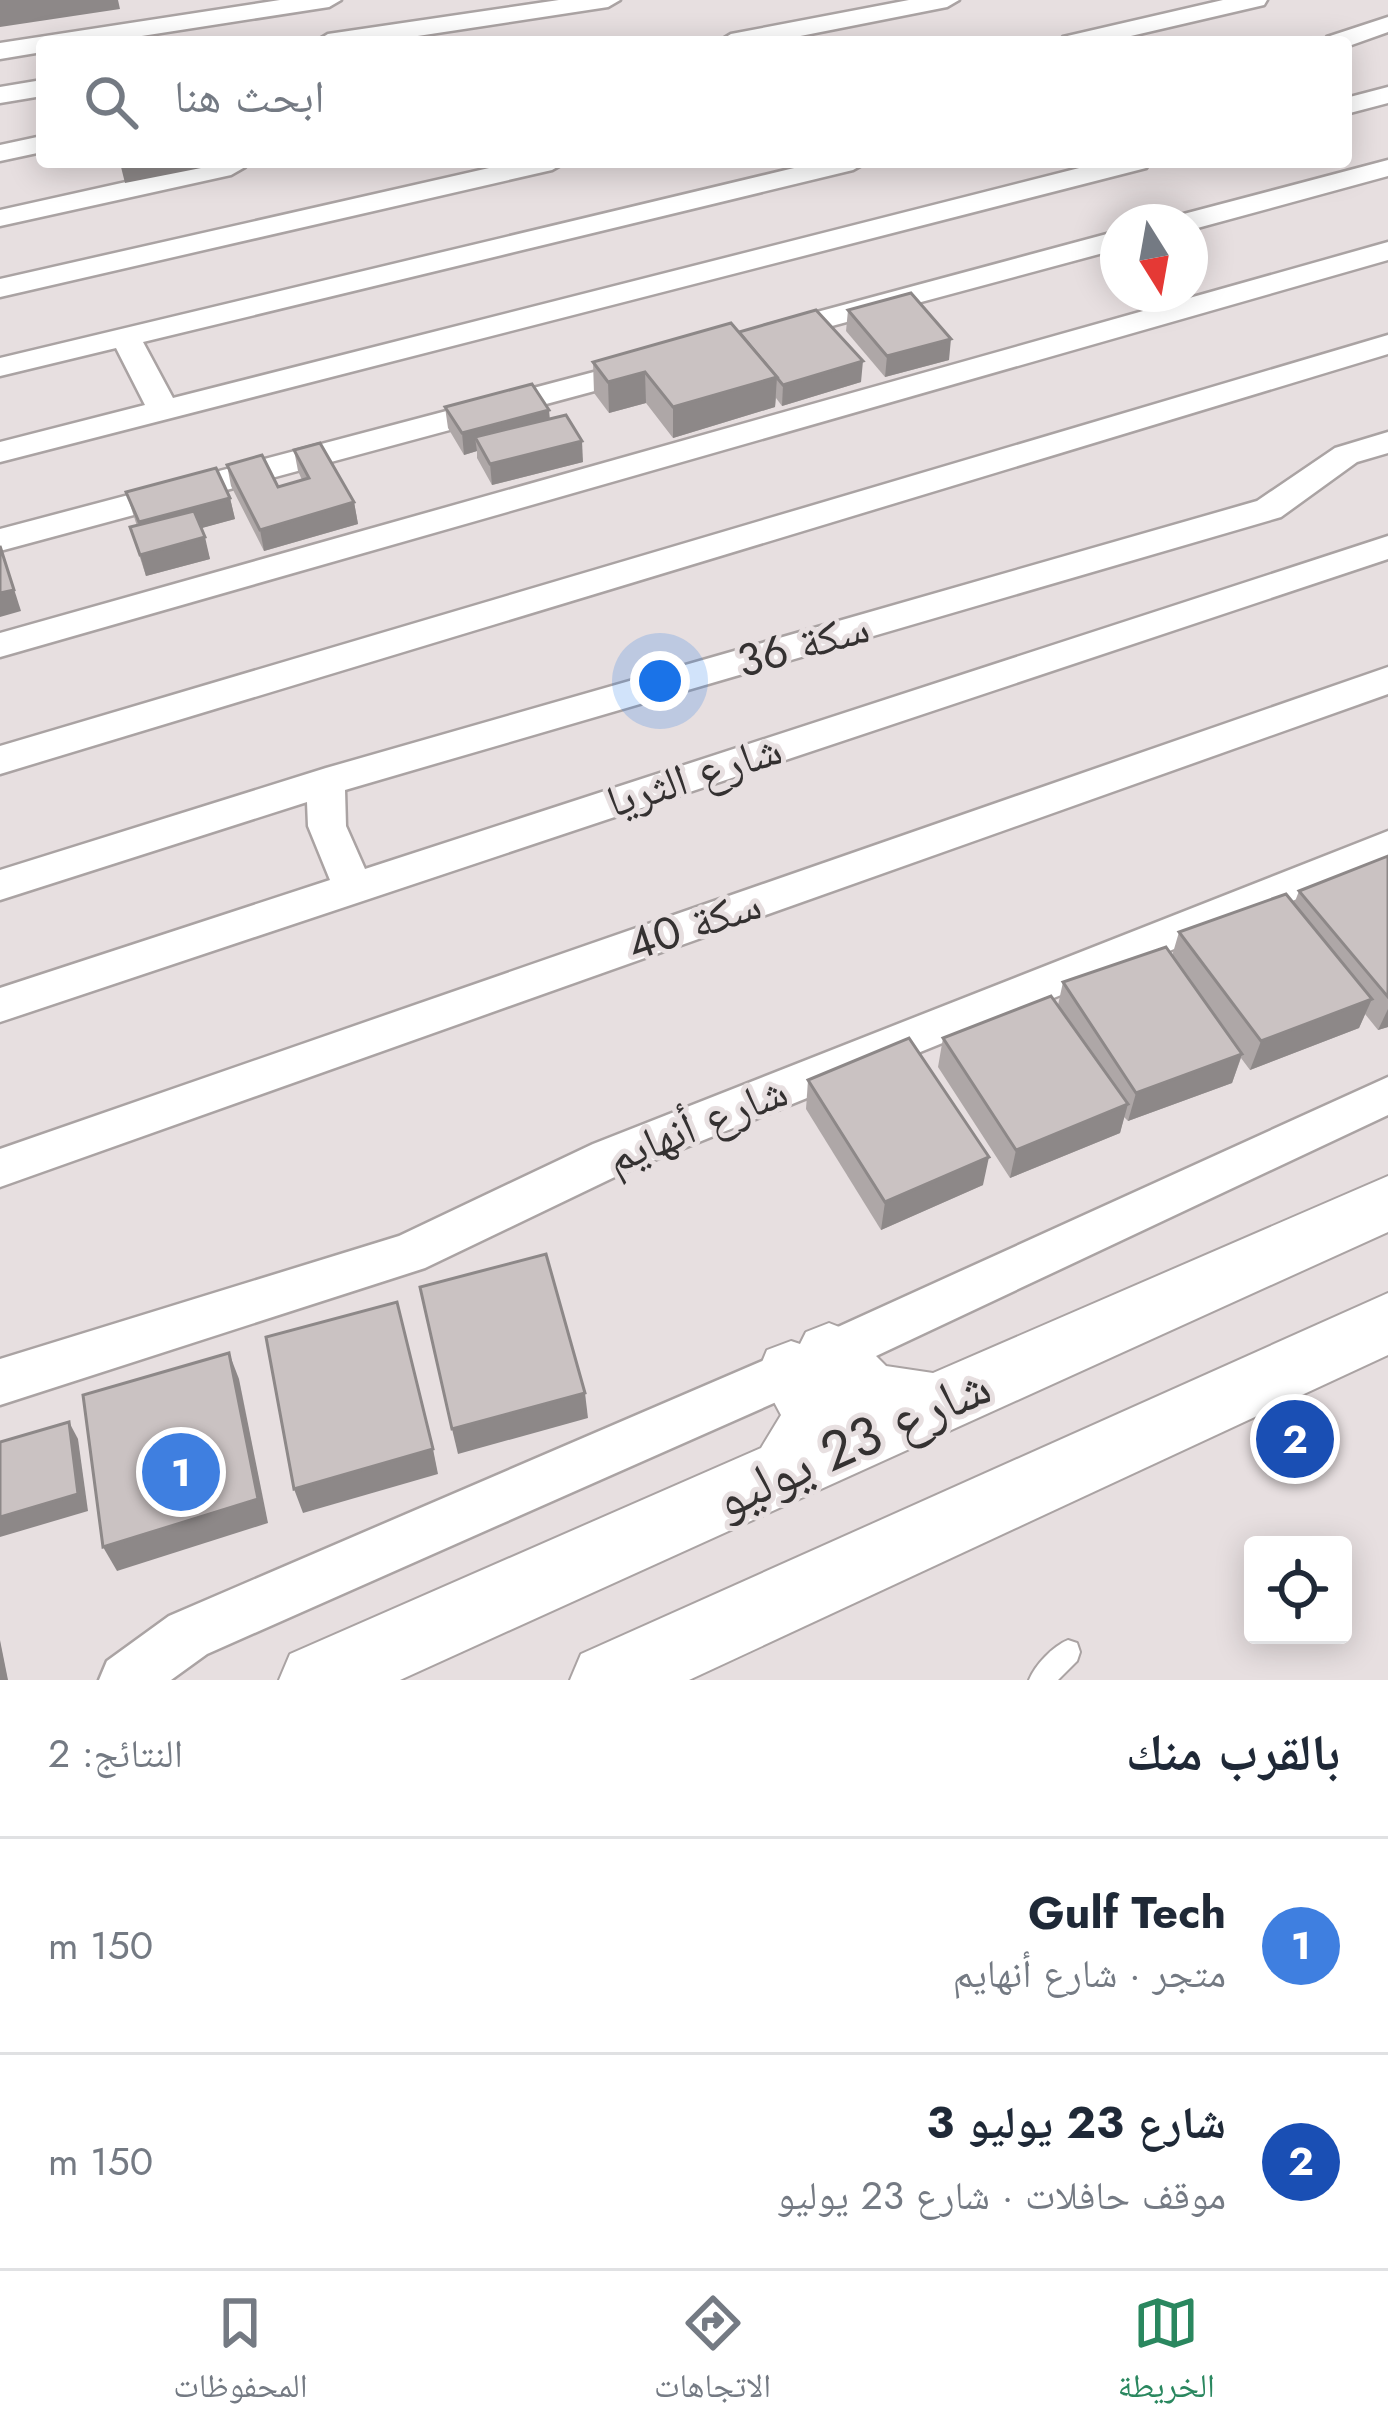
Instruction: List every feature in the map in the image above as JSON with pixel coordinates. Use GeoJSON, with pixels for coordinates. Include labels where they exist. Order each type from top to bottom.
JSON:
{"type":"FeatureCollection","features":[{"type":"Feature","properties":{"kind":"main road","name":"شارع 23 يوليو"},"geometry":{"type":"LineString","coordinates":[[316,1680],[1388,1203]]}},
{"type":"Feature","properties":{"kind":"main road"},"geometry":{"type":"LineString","coordinates":[[607,1680],[1388,1323]]}},
{"type":"Feature","properties":{"kind":"main road"},"geometry":{"type":"LineString","coordinates":[[810,1363],[869,1395],[934,1405]]}},
{"type":"Feature","properties":{"kind":"main road"},"geometry":{"type":"LineString","coordinates":[[786,1471],[807,1437],[816,1410],[810,1363]]}},
{"type":"Feature","properties":{"kind":"street"},"geometry":{"type":"LineString","coordinates":[[90,36],[328,0]]}},
{"type":"Feature","properties":{"kind":"street"},"geometry":{"type":"LineString","coordinates":[[368,36],[608,0]]}},
{"type":"Feature","properties":{"kind":"street"},"geometry":{"type":"LineString","coordinates":[[777,0],[788,28]]}},
{"type":"Feature","properties":{"kind":"street"},"geometry":{"type":"LineString","coordinates":[[755,36],[947,0]]}},
{"type":"Feature","properties":{"kind":"street"},"geometry":{"type":"LineString","coordinates":[[1098,36],[1255,0]]}},
{"type":"Feature","properties":{"kind":"street"},"geometry":{"type":"LineString","coordinates":[[1352,36],[1388,23]]}},
{"type":"Feature","properties":{"kind":"street"},"geometry":{"type":"LineString","coordinates":[[0,51],[36,45]]}},
{"type":"Feature","properties":{"kind":"street"},"geometry":{"type":"LineString","coordinates":[[0,95],[36,89]]}},
{"type":"Feature","properties":{"kind":"street"},"geometry":{"type":"LineString","coordinates":[[1352,104],[1388,95]]}},
{"type":"Feature","properties":{"kind":"street"},"geometry":{"type":"LineString","coordinates":[[0,153],[36,145]]}},
{"type":"Feature","properties":{"kind":"street"},"geometry":{"type":"LineString","coordinates":[[0,218],[488,168]]}},
{"type":"Feature","properties":{"kind":"street"},"geometry":{"type":"LineString","coordinates":[[0,367],[828,168]]}},
{"type":"Feature","properties":{"kind":"street"},"geometry":{"type":"LineString","coordinates":[[0,452],[1113,168]]}},
{"type":"Feature","properties":{"kind":"street"},"geometry":{"type":"LineString","coordinates":[[1208,216],[1388,168]]}},
{"type":"Feature","properties":{"kind":"street"},"geometry":{"type":"LineString","coordinates":[[0,288],[241,191]]}},
{"type":"Feature","properties":{"kind":"street"},"geometry":{"type":"LineString","coordinates":[[753,338],[1100,245]]}},
{"type":"Feature","properties":{"kind":"street"},"geometry":{"type":"LineString","coordinates":[[0,645],[1388,251]]}},
{"type":"Feature","properties":{"kind":"street"},"geometry":{"type":"LineString","coordinates":[[126,338],[164,411]]}},
{"type":"Feature","properties":{"kind":"street"},"geometry":{"type":"LineString","coordinates":[[0,760],[1388,344]]}},
{"type":"Feature","properties":{"kind":"street"},"geometry":{"type":"LineString","coordinates":[[0,540],[685,356]]}},
{"type":"Feature","properties":{"kind":"street","name":"سكة 36"},"geometry":{"type":"LineString","coordinates":[[0,885],[326,782],[1269,509],[1346,455],[1388,442]]}},
{"type":"Feature","properties":{"kind":"street","name":"شارع الثريا"},"geometry":{"type":"LineString","coordinates":[[0,1005],[1388,547]]}},
{"type":"Feature","properties":{"kind":"street","name":"سكة 40"},"geometry":{"type":"LineString","coordinates":[[0,1168],[1388,680]]}},
{"type":"Feature","properties":{"kind":"street"},"geometry":{"type":"LineString","coordinates":[[326,782],[327,826],[352,888]]}},
{"type":"Feature","properties":{"kind":"street","name":"شارع أنهايم"},"geometry":{"type":"LineString","coordinates":[[0,1382],[409,1253],[609,1158],[1388,846]]}},
{"type":"Feature","properties":{"kind":"street"},"geometry":{"type":"LineString","coordinates":[[126,1680],[188,1635],[810,1363],[1388,1095]]}},
{"type":"Feature","properties":{"kind":"lane"},"geometry":{"type":"LineString","coordinates":[[1041,1680],[1068,1652]]}},
{"type":"Feature","properties":{"kind":"building"},"geometry":{"type":"Polygon","coordinates":[[[911,293],[951,339],[887,356],[848,310],[911,293]]]}},
{"type":"Feature","properties":{"kind":"building"},"geometry":{"type":"Polygon","coordinates":[[[816,310],[863,361],[783,385],[739,332],[816,310]]]}},
{"type":"Feature","properties":{"kind":"building"},"geometry":{"type":"Polygon","coordinates":[[[731,323],[777,377],[673,407],[645,372],[608,382],[593,362],[731,323]]]}},
{"type":"Feature","properties":{"kind":"building"},"geometry":{"type":"Polygon","coordinates":[[[532,384],[549,410],[462,433],[445,407],[532,384]]]}},
{"type":"Feature","properties":{"kind":"building"},"geometry":{"type":"Polygon","coordinates":[[[566,415],[582,441],[490,464],[475,437],[566,415]]]}},
{"type":"Feature","properties":{"kind":"building"},"geometry":{"type":"Polygon","coordinates":[[[320,443],[354,502],[260,530],[227,465],[262,455],[278,487],[309,478],[294,450],[320,443]]]}},
{"type":"Feature","properties":{"kind":"building"},"geometry":{"type":"Polygon","coordinates":[[[216,468],[230,498],[139,522],[126,492],[216,468]]]}},
{"type":"Feature","properties":{"kind":"building"},"geometry":{"type":"Polygon","coordinates":[[[194,511],[205,537],[140,555],[130,527],[194,511]]]}},
{"type":"Feature","properties":{"kind":"building"},"geometry":{"type":"Polygon","coordinates":[[[0,546],[14,590],[0,593],[0,546]]]}},
{"type":"Feature","properties":{"kind":"building"},"geometry":{"type":"Polygon","coordinates":[[[1388,856],[1388,997],[1299,891],[1388,856]]]}},
{"type":"Feature","properties":{"kind":"building"},"geometry":{"type":"Polygon","coordinates":[[[1286,894],[1372,999],[1261,1041],[1179,932],[1286,894]]]}},
{"type":"Feature","properties":{"kind":"building"},"geometry":{"type":"Polygon","coordinates":[[[1166,947],[1242,1054],[1136,1093],[1063,982],[1166,947]]]}},
{"type":"Feature","properties":{"kind":"building"},"geometry":{"type":"Polygon","coordinates":[[[1051,996],[1128,1104],[1016,1150],[943,1038],[1051,996]]]}},
{"type":"Feature","properties":{"kind":"building"},"geometry":{"type":"Polygon","coordinates":[[[909,1038],[989,1157],[885,1202],[808,1080],[909,1038]]]}},
{"type":"Feature","properties":{"kind":"building"},"geometry":{"type":"Polygon","coordinates":[[[546,1254],[585,1393],[452,1429],[420,1287],[546,1254]]]}},
{"type":"Feature","properties":{"kind":"building"},"geometry":{"type":"Polygon","coordinates":[[[397,1302],[433,1449],[294,1489],[266,1337],[397,1302]]]}},
{"type":"Feature","properties":{"kind":"building"},"geometry":{"type":"Polygon","coordinates":[[[229,1353],[258,1499],[103,1547],[83,1395],[229,1353]]]}},
{"type":"Feature","properties":{"kind":"building"},"geometry":{"type":"Polygon","coordinates":[[[69,1422],[78,1494],[0,1517],[0,1442],[69,1422]]]}},
{"type":"Feature","properties":{"kind":"place","name":"شارع 23 يوليو 3"},"geometry":{"type":"Point","coordinates":[1295,1439]}},
{"type":"Feature","properties":{"kind":"place","name":"Gulf Tech"},"geometry":{"type":"Point","coordinates":[181,1472]}}]}
